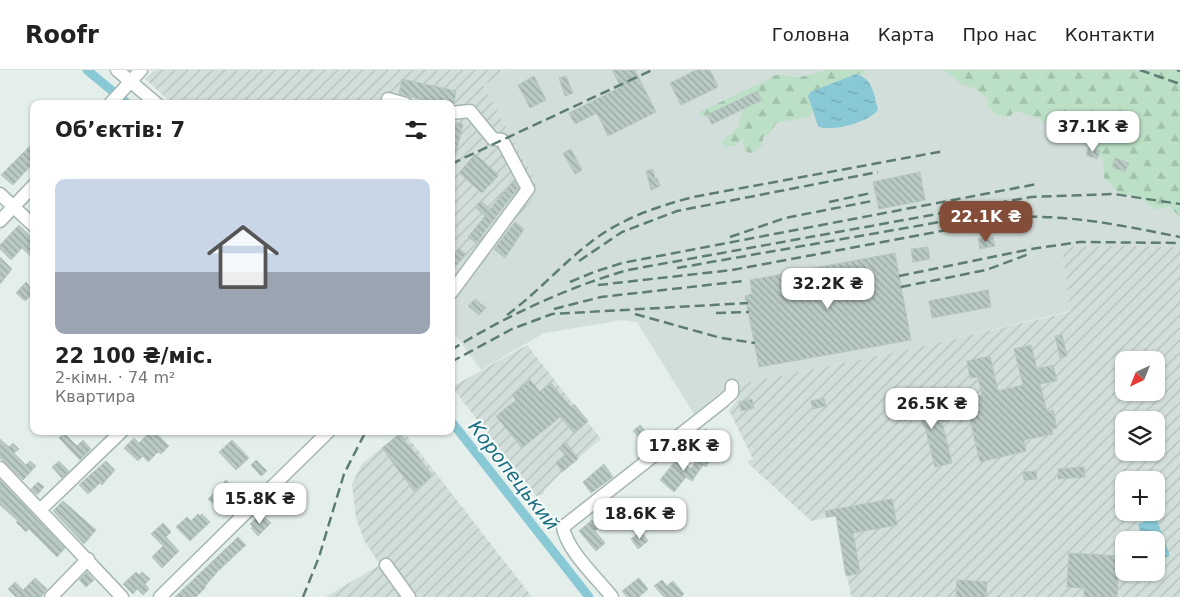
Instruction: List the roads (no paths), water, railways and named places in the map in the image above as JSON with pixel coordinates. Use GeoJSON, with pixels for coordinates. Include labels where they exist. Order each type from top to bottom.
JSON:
{"type":"FeatureCollection","features":[{"type":"Feature","properties":{"kind":"street"},"geometry":{"type":"LineString","coordinates":[[117,70],[127,85],[151,100]]}},
{"type":"Feature","properties":{"kind":"street"},"geometry":{"type":"LineString","coordinates":[[114,100],[141,70]]}},
{"type":"Feature","properties":{"kind":"street"},"geometry":{"type":"LineString","coordinates":[[455,112],[470,111],[493,139],[502,140],[528,188],[455,288]]}},
{"type":"Feature","properties":{"kind":"street"},"geometry":{"type":"LineString","coordinates":[[0,221],[30,189]]}},
{"type":"Feature","properties":{"kind":"street"},"geometry":{"type":"LineString","coordinates":[[0,194],[30,222]]}},
{"type":"Feature","properties":{"kind":"street"},"geometry":{"type":"LineString","coordinates":[[612,597],[573,549],[564,536],[563,527],[723,401],[732,392],[732,386]]}},
{"type":"Feature","properties":{"kind":"street"},"geometry":{"type":"LineString","coordinates":[[40,510],[118,435]]}},
{"type":"Feature","properties":{"kind":"street"},"geometry":{"type":"LineString","coordinates":[[160,597],[325,435]]}},
{"type":"Feature","properties":{"kind":"street"},"geometry":{"type":"LineString","coordinates":[[0,468],[122,597]]}},
{"type":"Feature","properties":{"kind":"street"},"geometry":{"type":"LineString","coordinates":[[51,597],[88,559]]}},
{"type":"Feature","properties":{"kind":"street"},"geometry":{"type":"LineString","coordinates":[[386,565],[409,597]]}},
{"type":"Feature","properties":{"kind":"water"},"geometry":{"type":"Polygon","coordinates":[[[856,74],[862,76],[869,83],[874,93],[878,110],[867,119],[850,125],[832,128],[818,126],[808,96],[810,92],[856,74]]]}},
{"type":"Feature","properties":{"kind":"water"},"geometry":{"type":"Polygon","coordinates":[[[1146,521],[1157,521],[1161,531],[1140,531],[1138,524],[1146,521]]]}},
{"type":"Feature","properties":{"kind":"water"},"geometry":{"type":"Polygon","coordinates":[[[1165,542],[1170,556],[1165,558],[1165,542]]]}},
{"type":"Feature","properties":{"kind":"waterway","name":"Коропецький"},"geometry":{"type":"LineString","coordinates":[[87,70],[123,100]]}},
{"type":"Feature","properties":{"kind":"waterway","name":"Коропецький"},"geometry":{"type":"LineString","coordinates":[[455,426],[589,597]]}},
{"type":"Feature","properties":{"kind":"railway"},"geometry":{"type":"LineString","coordinates":[[455,162],[652,70]]}},
{"type":"Feature","properties":{"kind":"railway"},"geometry":{"type":"LineString","coordinates":[[1140,70],[1180,84]]}},
{"type":"Feature","properties":{"kind":"railway"},"geometry":{"type":"LineString","coordinates":[[507,315],[591,242],[615,226],[653,209],[693,197],[944,151]]}},
{"type":"Feature","properties":{"kind":"railway"},"geometry":{"type":"LineString","coordinates":[[579,261],[622,232],[677,211],[878,172]]}},
{"type":"Feature","properties":{"kind":"railway"},"geometry":{"type":"LineString","coordinates":[[570,282],[622,263],[1037,184]]}},
{"type":"Feature","properties":{"kind":"railway"},"geometry":{"type":"LineString","coordinates":[[829,202],[871,193]]}},
{"type":"Feature","properties":{"kind":"railway"},"geometry":{"type":"LineString","coordinates":[[455,348],[537,304],[582,285],[628,270],[1031,197],[1114,194],[1180,204]]}},
{"type":"Feature","properties":{"kind":"railway"},"geometry":{"type":"LineString","coordinates":[[730,237],[785,218],[872,201]]}},
{"type":"Feature","properties":{"kind":"railway"},"geometry":{"type":"LineString","coordinates":[[677,268],[997,212]]}},
{"type":"Feature","properties":{"kind":"railway"},"geometry":{"type":"LineString","coordinates":[[598,285],[732,270],[1017,217],[1079,220],[1119,225],[1180,237]]}},
{"type":"Feature","properties":{"kind":"railway"},"geometry":{"type":"LineString","coordinates":[[899,276],[1031,249],[1080,242],[1180,243]]}},
{"type":"Feature","properties":{"kind":"railway"},"geometry":{"type":"LineString","coordinates":[[901,287],[986,270],[1029,254]]}},
{"type":"Feature","properties":{"kind":"railway"},"geometry":{"type":"LineString","coordinates":[[554,309],[601,297],[744,281]]}},
{"type":"Feature","properties":{"kind":"railway"},"geometry":{"type":"LineString","coordinates":[[455,360],[512,329],[552,314],[748,303]]}},
{"type":"Feature","properties":{"kind":"railway"},"geometry":{"type":"LineString","coordinates":[[716,313],[749,312]]}},
{"type":"Feature","properties":{"kind":"railway"},"geometry":{"type":"LineString","coordinates":[[635,314],[721,338],[755,343]]}},
{"type":"Feature","properties":{"kind":"railway"},"geometry":{"type":"LineString","coordinates":[[303,597],[319,557],[344,474],[364,435]]}}]}
